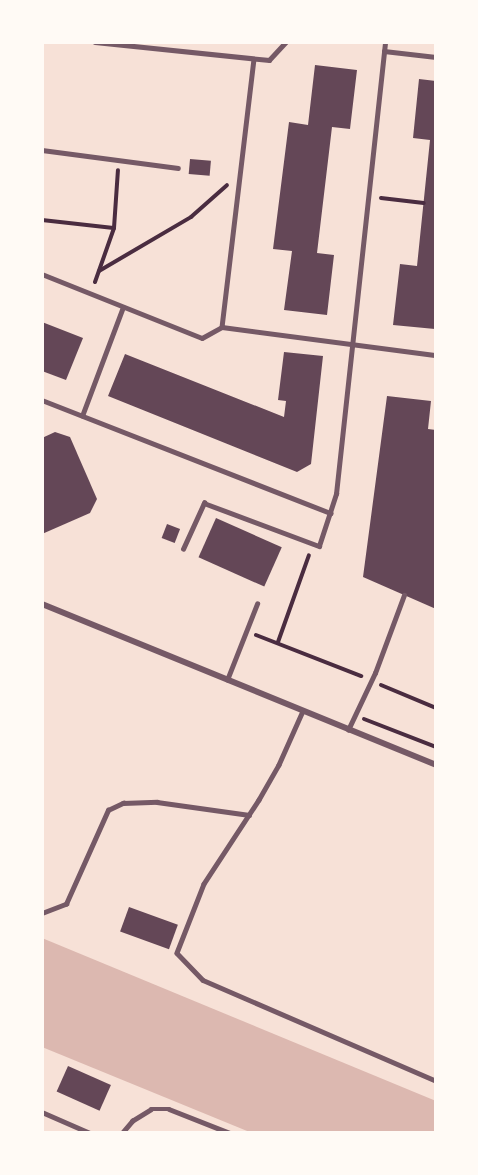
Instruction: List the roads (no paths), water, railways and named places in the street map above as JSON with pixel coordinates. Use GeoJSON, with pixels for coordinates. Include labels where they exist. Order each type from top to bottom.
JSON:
{"type":"FeatureCollection","features":[{"type":"Feature","properties":{"kind":"street"},"geometry":{"type":"LineString","coordinates":[[42,604],[436,765]]}},
{"type":"Feature","properties":{"kind":"lane"},"geometry":{"type":"LineString","coordinates":[[95,42],[269,60],[286,42]]}},
{"type":"Feature","properties":{"kind":"lane"},"geometry":{"type":"LineString","coordinates":[[183,549],[204,503],[319,546],[336,494],[384,51],[383,42]]}},
{"type":"Feature","properties":{"kind":"lane"},"geometry":{"type":"LineString","coordinates":[[384,51],[436,57]]}},
{"type":"Feature","properties":{"kind":"lane"},"geometry":{"type":"LineString","coordinates":[[222,327],[254,59]]}},
{"type":"Feature","properties":{"kind":"lane"},"geometry":{"type":"LineString","coordinates":[[42,150],[178,168]]}},
{"type":"Feature","properties":{"kind":"lane"},"geometry":{"type":"LineString","coordinates":[[42,274],[202,338],[222,327],[436,355]]}},
{"type":"Feature","properties":{"kind":"lane"},"geometry":{"type":"LineString","coordinates":[[82,416],[123,307]]}},
{"type":"Feature","properties":{"kind":"lane"},"geometry":{"type":"LineString","coordinates":[[42,400],[331,513]]}},
{"type":"Feature","properties":{"kind":"lane"},"geometry":{"type":"LineString","coordinates":[[348,730],[371,680],[404,595]]}},
{"type":"Feature","properties":{"kind":"lane"},"geometry":{"type":"LineString","coordinates":[[227,680],[257,604]]}},
{"type":"Feature","properties":{"kind":"lane"},"geometry":{"type":"LineString","coordinates":[[303,711],[279,765],[204,884],[177,953],[203,980],[436,1081]]}},
{"type":"Feature","properties":{"kind":"lane"},"geometry":{"type":"LineString","coordinates":[[42,913],[66,904],[108,810],[123,803],[158,802],[249,815]]}},
{"type":"Feature","properties":{"kind":"lane"},"geometry":{"type":"LineString","coordinates":[[122,1133],[132,1121],[151,1109],[169,1108],[230,1133]]}},
{"type":"Feature","properties":{"kind":"lane"},"geometry":{"type":"LineString","coordinates":[[42,1112],[90,1133]]}}]}
